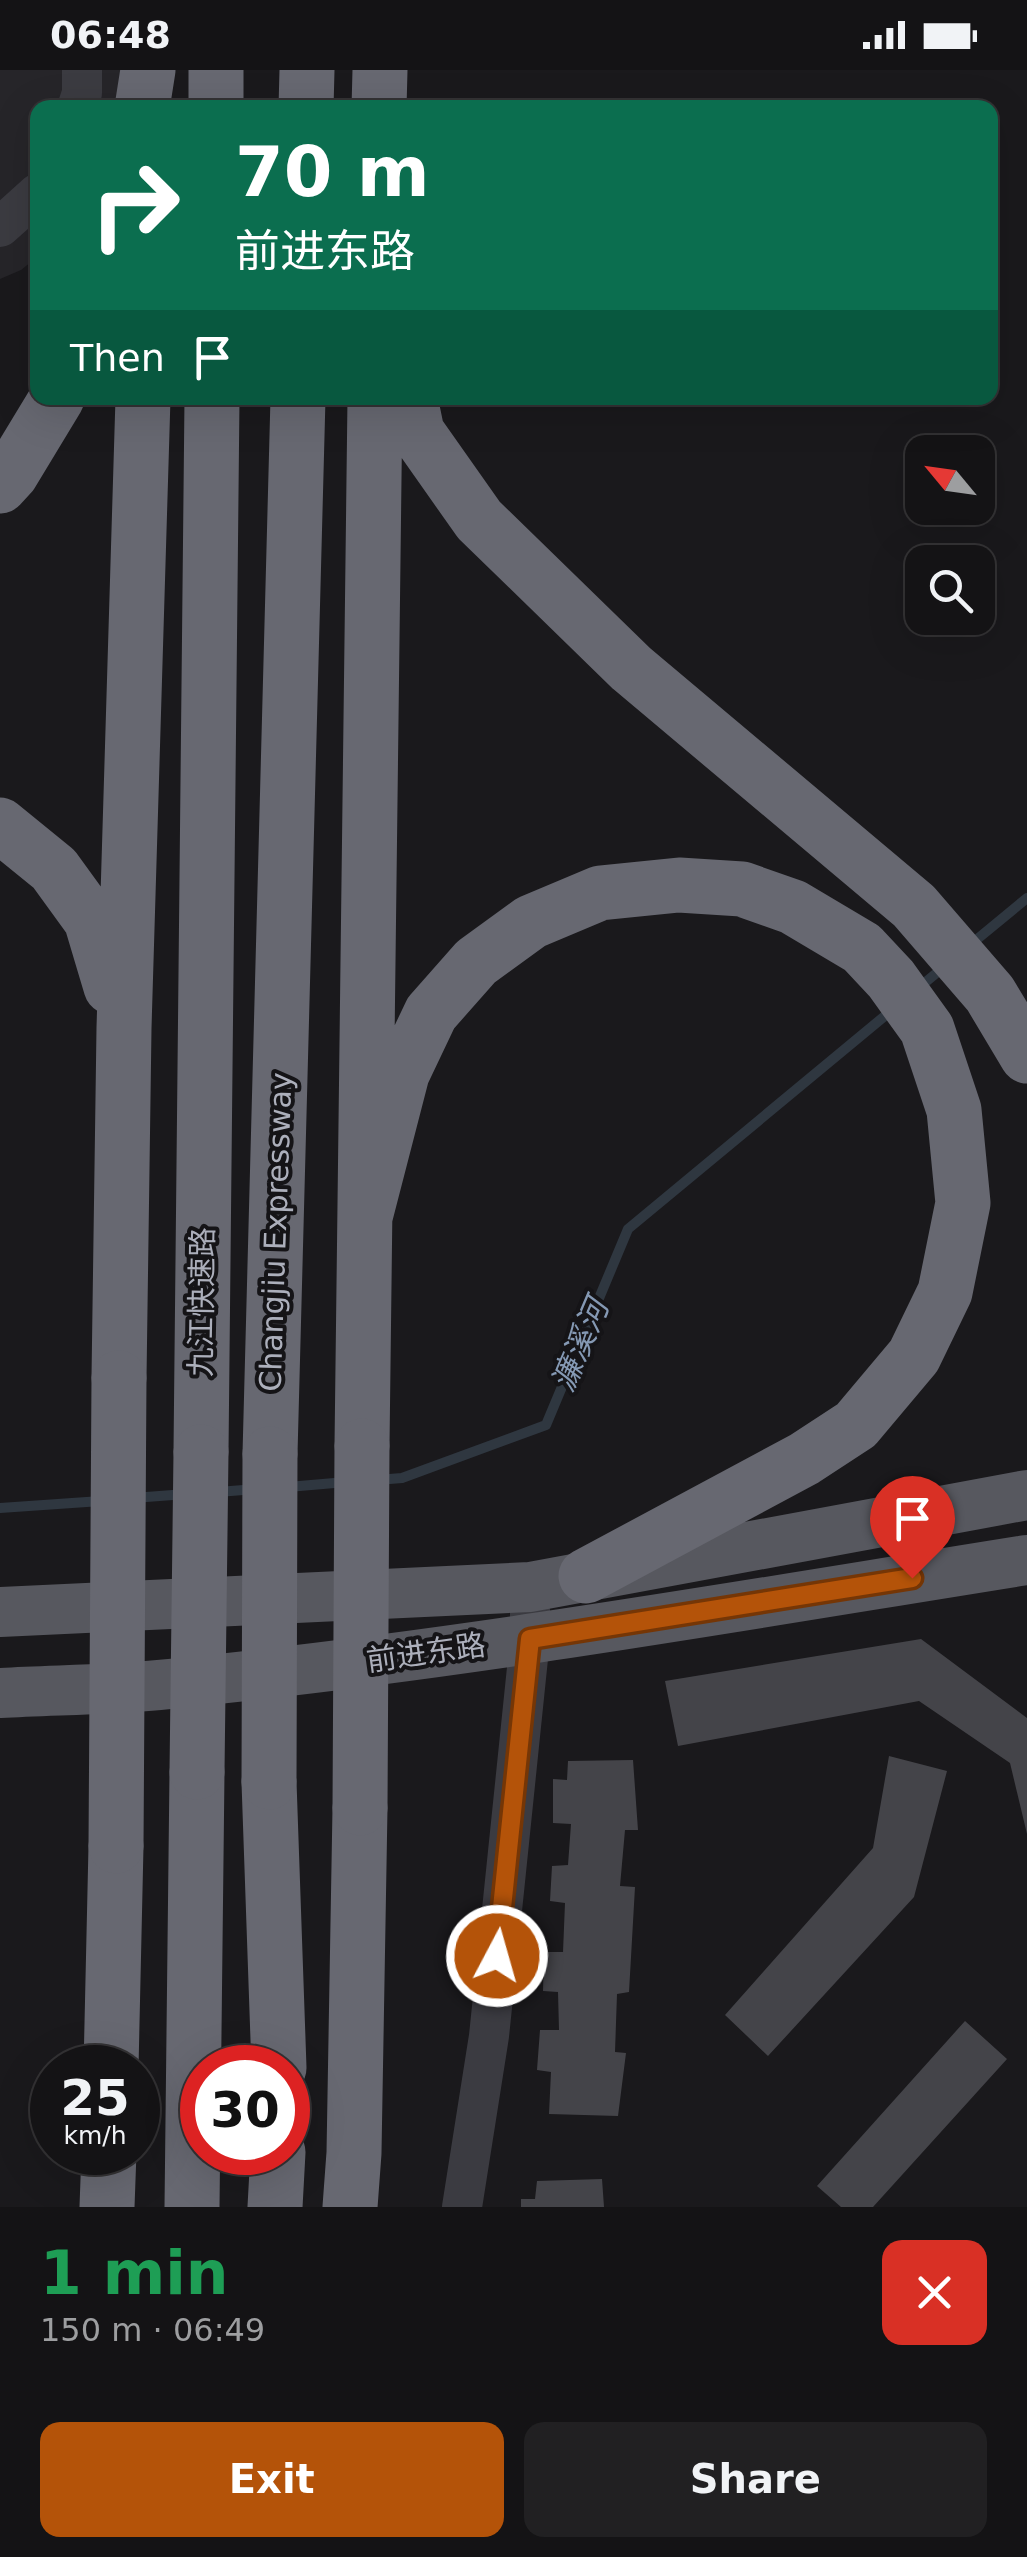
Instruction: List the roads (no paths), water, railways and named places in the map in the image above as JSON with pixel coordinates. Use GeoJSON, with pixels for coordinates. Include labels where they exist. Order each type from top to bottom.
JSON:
{"type":"FeatureCollection","features":[{"type":"Feature","properties":{"kind":"highway"},"geometry":{"type":"LineString","coordinates":[[143,100],[149,70]]}},
{"type":"Feature","properties":{"kind":"highway"},"geometry":{"type":"LineString","coordinates":[[149,70],[150,100]]}},
{"type":"Feature","properties":{"kind":"highway"},"geometry":{"type":"LineString","coordinates":[[216,70],[216,100]]}},
{"type":"Feature","properties":{"kind":"highway"},"geometry":{"type":"LineString","coordinates":[[306,100],[307,70]]}},
{"type":"Feature","properties":{"kind":"highway"},"geometry":{"type":"LineString","coordinates":[[379,100],[380,70]]}},
{"type":"Feature","properties":{"kind":"highway"},"geometry":{"type":"LineString","coordinates":[[0,486],[53,405]]}},
{"type":"Feature","properties":{"kind":"highway"},"geometry":{"type":"LineString","coordinates":[[111,2045],[124,1028],[142,405]]}},
{"type":"Feature","properties":{"kind":"highway","name":"九江快速路"},"geometry":{"type":"LineString","coordinates":[[192,2207],[212,405]]}},
{"type":"Feature","properties":{"kind":"highway","name":"Changjiu Expressway"},"geometry":{"type":"LineString","coordinates":[[278,2045],[269,1782],[270,1454],[298,405]]}},
{"type":"Feature","properties":{"kind":"highway"},"geometry":{"type":"LineString","coordinates":[[350,2207],[360,1808],[375,405]]}},
{"type":"Feature","properties":{"kind":"highway"},"geometry":{"type":"LineString","coordinates":[[411,405],[416,432],[479,520],[631,668],[914,906],[990,994],[1027,1056]]}},
{"type":"Feature","properties":{"kind":"highway"},"geometry":{"type":"LineString","coordinates":[[0,825],[54,869],[90,920],[124,1028]]}},
{"type":"Feature","properties":{"kind":"highway"},"geometry":{"type":"LineString","coordinates":[[365,1217],[402,1074],[431,1014],[476,962],[531,922],[600,892],[679,885],[742,890],[793,907],[862,948],[891,979],[926,1029],[954,1110],[963,1203],[945,1292],[914,1356],[856,1424],[804,1460],[586,1576]]}},
{"type":"Feature","properties":{"kind":"highway"},"geometry":{"type":"LineString","coordinates":[[107,2207],[108,2175]]}},
{"type":"Feature","properties":{"kind":"highway"},"geometry":{"type":"LineString","coordinates":[[275,2207],[277,2175]]}},
{"type":"Feature","properties":{"kind":"main road","name":"前进东路"},"geometry":{"type":"LineString","coordinates":[[0,1612],[530,1587],[1027,1495]]}},
{"type":"Feature","properties":{"kind":"main road","name":"前进东路"},"geometry":{"type":"LineString","coordinates":[[0,1693],[155,1686],[337,1665],[530,1639],[1027,1560]]}},
{"type":"Feature","properties":{"kind":"street"},"geometry":{"type":"LineString","coordinates":[[80,100],[82,70]]}},
{"type":"Feature","properties":{"kind":"street"},"geometry":{"type":"LineString","coordinates":[[0,228],[30,201]]}},
{"type":"Feature","properties":{"kind":"street"},"geometry":{"type":"LineString","coordinates":[[462,2207],[489,2036],[530,1639],[530,1587]]}},
{"type":"Feature","properties":{"kind":"waterway","name":"濂溪河"},"geometry":{"type":"LineString","coordinates":[[970,945],[1027,898]]}},
{"type":"Feature","properties":{"kind":"waterway","name":"濂溪河"},"geometry":{"type":"LineString","coordinates":[[916,990],[945,966]]}},
{"type":"Feature","properties":{"kind":"waterway","name":"濂溪河"},"geometry":{"type":"LineString","coordinates":[[377,1480],[402,1478],[546,1425],[628,1229],[892,1010]]}},
{"type":"Feature","properties":{"kind":"waterway","name":"濂溪河"},"geometry":{"type":"LineString","coordinates":[[288,1487],[346,1482]]}},
{"type":"Feature","properties":{"kind":"waterway","name":"濂溪河"},"geometry":{"type":"LineString","coordinates":[[218,1492],[256,1489]]}},
{"type":"Feature","properties":{"kind":"waterway","name":"濂溪河"},"geometry":{"type":"LineString","coordinates":[[133,1498],[186,1494]]}},
{"type":"Feature","properties":{"kind":"waterway","name":"濂溪河"},"geometry":{"type":"LineString","coordinates":[[0,1508],[101,1501]]}}]}
